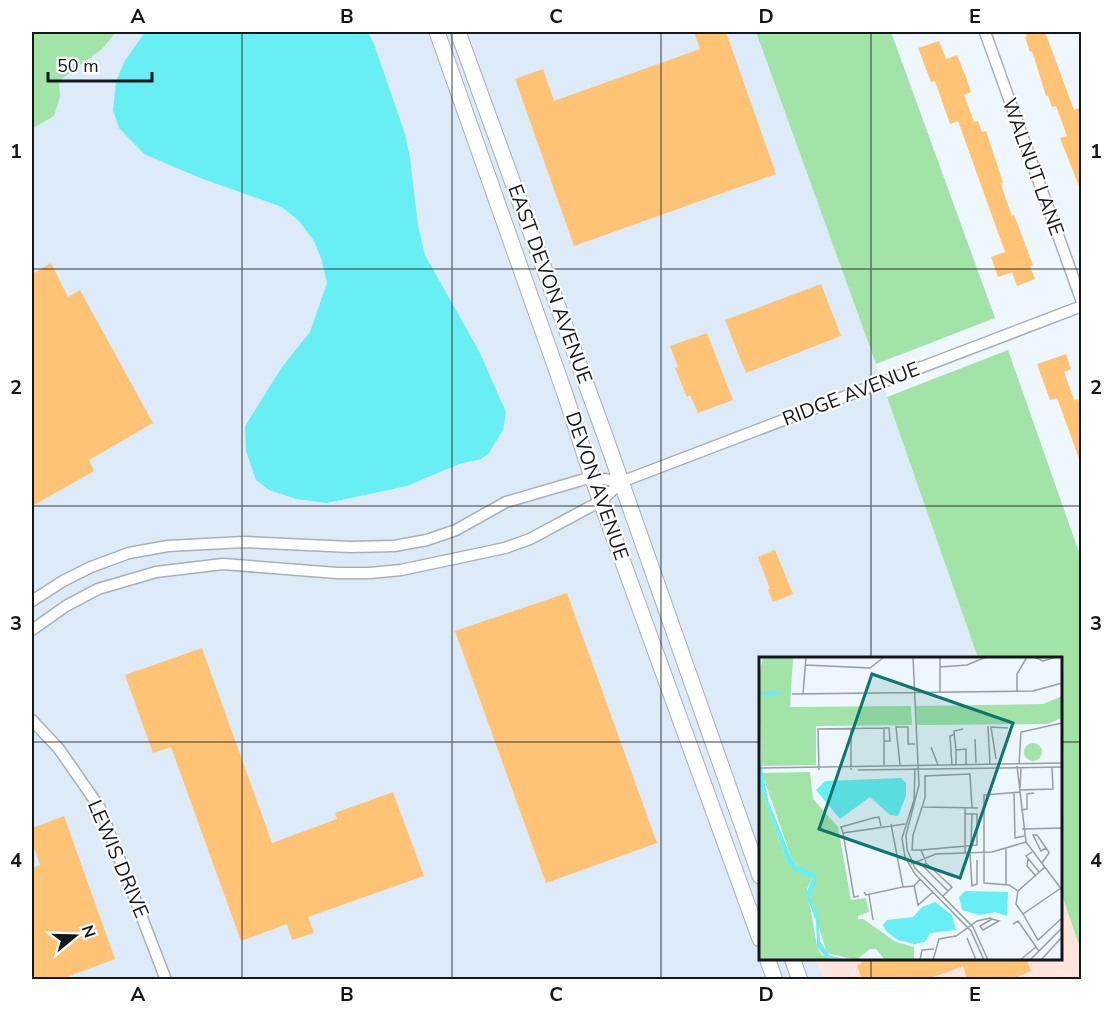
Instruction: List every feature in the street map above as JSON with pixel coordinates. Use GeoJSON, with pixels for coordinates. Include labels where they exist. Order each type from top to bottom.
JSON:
{"type":"FeatureCollection","features":[{"type":"Feature","properties":{"kind":"main road","name":"DEVON AVENUE"},"geometry":{"type":"LineString","coordinates":[[437,32],[565,394],[592,477],[759,936]]}},
{"type":"Feature","properties":{"kind":"main road","name":"EAST DEVON AVENUE"},"geometry":{"type":"LineString","coordinates":[[458,32],[621,482],[759,873]]}},
{"type":"Feature","properties":{"kind":"main road"},"geometry":{"type":"LineString","coordinates":[[768,960],[775,980]]}},
{"type":"Feature","properties":{"kind":"main road"},"geometry":{"type":"LineString","coordinates":[[793,960],[800,980]]}},
{"type":"Feature","properties":{"kind":"street","name":"WALNUT LANE"},"geometry":{"type":"LineString","coordinates":[[985,32],[1082,304]]}},
{"type":"Feature","properties":{"kind":"street","name":"RIDGE AVENUE"},"geometry":{"type":"LineString","coordinates":[[621,482],[1082,304]]}},
{"type":"Feature","properties":{"kind":"street"},"geometry":{"type":"LineString","coordinates":[[32,600],[91,567],[129,553],[168,546],[244,542],[359,547],[394,546],[427,540],[456,530],[506,502],[592,477],[621,482]]}},
{"type":"Feature","properties":{"kind":"street"},"geometry":{"type":"LineString","coordinates":[[32,630],[66,606],[98,589],[156,572],[224,564],[337,573],[370,573],[401,570],[505,548],[530,539],[601,501],[621,482]]}},
{"type":"Feature","properties":{"kind":"street","name":"LEWIS DRIVE"},"geometry":{"type":"LineString","coordinates":[[32,720],[59,748],[100,808],[166,980]]}},
{"type":"Feature","properties":{"kind":"shaded area"},"geometry":{"type":"Polygon","coordinates":[[[116,32],[756,32],[876,364],[978,657],[759,657],[759,960],[816,960],[824,979],[32,979],[32,129],[54,116],[60,97],[59,81],[102,49],[116,32]]]}},
{"type":"Feature","properties":{"kind":"shaded area"},"geometry":{"type":"Polygon","coordinates":[[[1062,896],[1081,951],[1081,979],[824,979],[816,960],[1062,960],[1062,896]]]}},
{"type":"Feature","properties":{"kind":"green space"},"geometry":{"type":"Polygon","coordinates":[[[32,32],[116,32],[102,49],[59,81],[60,97],[54,116],[32,129],[32,32]]]}},
{"type":"Feature","properties":{"kind":"green space"},"geometry":{"type":"Polygon","coordinates":[[[756,32],[891,32],[995,318],[876,364],[756,32]]]}},
{"type":"Feature","properties":{"kind":"green space"},"geometry":{"type":"Polygon","coordinates":[[[1008,350],[1081,558],[1081,951],[1062,895],[1062,657],[978,657],[887,397],[1008,350]]]}},
{"type":"Feature","properties":{"kind":"water"},"geometry":{"type":"Polygon","coordinates":[[[145,32],[368,32],[405,134],[418,225],[425,255],[479,351],[506,412],[503,430],[489,453],[481,459],[459,464],[407,486],[327,503],[296,499],[269,490],[256,480],[246,451],[245,426],[282,367],[310,332],[327,283],[321,258],[314,241],[299,221],[282,207],[200,178],[144,154],[119,128],[113,110],[116,82],[124,62],[145,32]]]}},
{"type":"Feature","properties":{"kind":"building"},"geometry":{"type":"Polygon","coordinates":[[[694,32],[726,32],[776,174],[574,246],[515,79],[543,69],[554,101],[700,49],[694,32]]]}},
{"type":"Feature","properties":{"kind":"building"},"geometry":{"type":"Polygon","coordinates":[[[1025,32],[1045,32],[1074,110],[1082,107],[1082,194],[1060,138],[1067,136],[1056,106],[1052,107],[1046,96],[1025,32]]]}},
{"type":"Feature","properties":{"kind":"building"},"geometry":{"type":"Polygon","coordinates":[[[939,41],[946,59],[957,55],[971,92],[964,95],[974,122],[978,121],[982,132],[986,131],[1008,205],[1033,265],[1030,266],[1035,279],[1017,286],[1012,272],[998,277],[991,257],[1005,252],[958,121],[950,124],[935,81],[931,82],[918,48],[939,41]]]}},
{"type":"Feature","properties":{"kind":"building"},"geometry":{"type":"Polygon","coordinates":[[[51,263],[68,297],[80,290],[153,423],[89,460],[94,471],[32,506],[32,274],[51,263]]]}},
{"type":"Feature","properties":{"kind":"building"},"geometry":{"type":"Polygon","coordinates":[[[821,284],[841,336],[746,373],[725,320],[821,284]]]}},
{"type":"Feature","properties":{"kind":"building"},"geometry":{"type":"Polygon","coordinates":[[[707,333],[733,400],[698,413],[690,395],[687,397],[675,368],[678,367],[670,346],[707,333]]]}},
{"type":"Feature","properties":{"kind":"building"},"geometry":{"type":"Polygon","coordinates":[[[1066,354],[1071,369],[1064,372],[1074,400],[1078,399],[1082,410],[1080,461],[1057,398],[1050,400],[1037,364],[1066,354]]]}},
{"type":"Feature","properties":{"kind":"building"},"geometry":{"type":"Polygon","coordinates":[[[775,550],[793,594],[773,602],[758,557],[775,550]]]}},
{"type":"Feature","properties":{"kind":"building"},"geometry":{"type":"Polygon","coordinates":[[[567,593],[657,843],[546,883],[455,631],[567,593]]]}},
{"type":"Feature","properties":{"kind":"building"},"geometry":{"type":"Polygon","coordinates":[[[202,648],[272,843],[337,819],[335,813],[393,792],[424,876],[308,917],[314,933],[292,940],[287,924],[241,941],[171,747],[153,753],[125,675],[202,648]]]}},
{"type":"Feature","properties":{"kind":"building"},"geometry":{"type":"Polygon","coordinates":[[[64,816],[115,959],[59,980],[32,980],[32,868],[40,865],[32,842],[32,828],[64,816]]]}},
{"type":"Feature","properties":{"kind":"building"},"geometry":{"type":"Polygon","coordinates":[[[861,960],[1027,960],[1031,971],[1009,980],[968,980],[963,966],[926,980],[862,980],[857,965],[862,963],[861,960]]]}}]}
